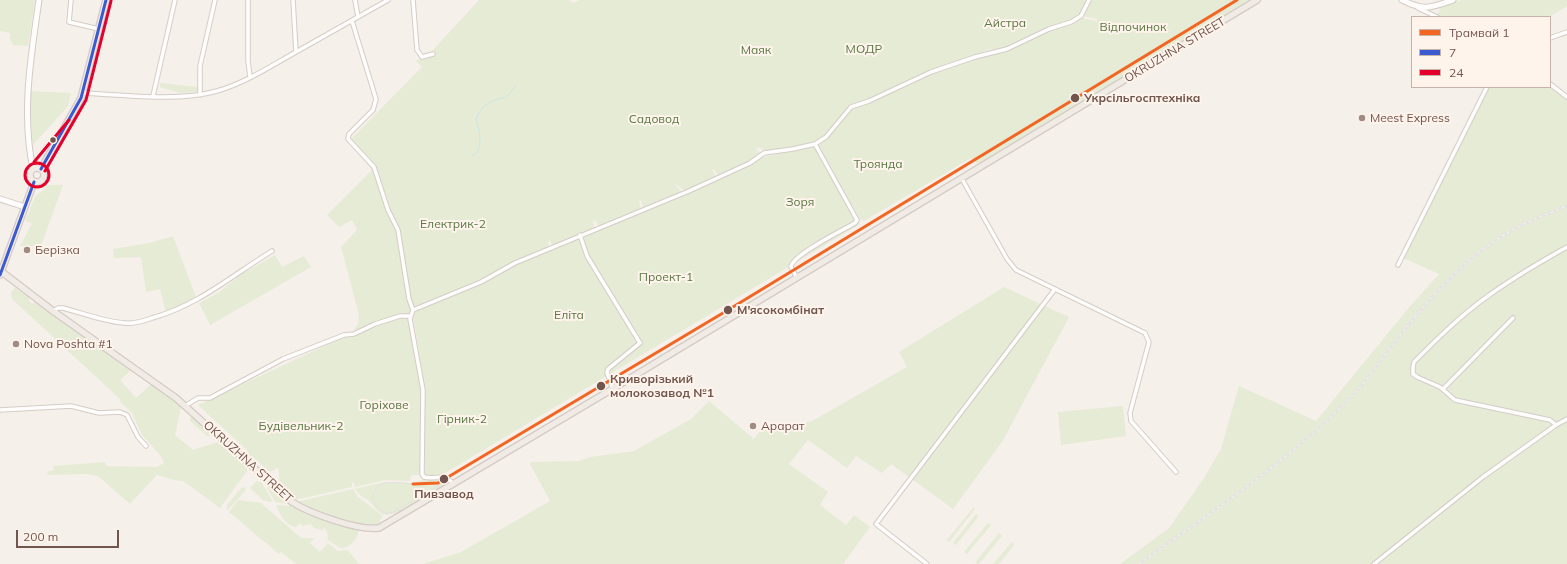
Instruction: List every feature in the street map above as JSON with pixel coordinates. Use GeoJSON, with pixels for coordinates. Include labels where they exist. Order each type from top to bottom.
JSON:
{"type":"FeatureCollection","features":[{"type":"Feature","properties":{"kind":"main road"},"geometry":{"type":"LineString","coordinates":[[34,182],[30,176],[33,169],[30,155],[27,90],[39,0]]}},
{"type":"Feature","properties":{"kind":"main road"},"geometry":{"type":"LineString","coordinates":[[41,169],[74,113],[82,93],[106,0]]}},
{"type":"Feature","properties":{"kind":"main road","name":"OKRUZHNA STREET"},"geometry":{"type":"LineString","coordinates":[[1,274],[110,350],[185,406],[292,502],[309,511],[361,528],[374,528],[383,526],[613,389],[1257,0]]}},
{"type":"Feature","properties":{"kind":"main road"},"geometry":{"type":"LineString","coordinates":[[1402,0],[1418,8],[1438,5],[1454,0]]}},
{"type":"Feature","properties":{"kind":"main road"},"geometry":{"type":"LineString","coordinates":[[33,169],[41,169]]}},
{"type":"Feature","properties":{"kind":"main road"},"geometry":{"type":"LineString","coordinates":[[34,182],[41,182],[44,179],[45,175],[41,169]]}},
{"type":"Feature","properties":{"kind":"main road"},"geometry":{"type":"LineString","coordinates":[[1,274],[34,182]]}},
{"type":"Feature","properties":{"kind":"main road"},"geometry":{"type":"LineString","coordinates":[[0,199],[25,207]]}},
{"type":"Feature","properties":{"kind":"street"},"geometry":{"type":"LineString","coordinates":[[71,0],[69,22],[99,29]]}},
{"type":"Feature","properties":{"kind":"street"},"geometry":{"type":"LineString","coordinates":[[153,96],[176,0]]}},
{"type":"Feature","properties":{"kind":"street"},"geometry":{"type":"LineString","coordinates":[[200,95],[200,66],[216,0]]}},
{"type":"Feature","properties":{"kind":"street"},"geometry":{"type":"LineString","coordinates":[[248,0],[248,61],[250,77]]}},
{"type":"Feature","properties":{"kind":"street"},"geometry":{"type":"LineString","coordinates":[[293,0],[296,52]]}},
{"type":"Feature","properties":{"kind":"street"},"geometry":{"type":"LineString","coordinates":[[356,0],[358,17]]}},
{"type":"Feature","properties":{"kind":"street"},"geometry":{"type":"LineString","coordinates":[[82,93],[153,96],[200,95],[218,91],[250,77],[388,0]]}},
{"type":"Feature","properties":{"kind":"street"},"geometry":{"type":"LineString","coordinates":[[413,0],[417,50],[419,55],[424,57],[433,54]]}},
{"type":"Feature","properties":{"kind":"street"},"geometry":{"type":"LineString","coordinates":[[453,484],[450,480],[442,476],[430,478],[424,477],[422,474],[423,390],[410,316],[413,310],[481,282],[511,265],[580,235],[689,191],[750,163],[764,153],[815,144],[826,137],[851,107],[869,101],[931,72],[975,57],[1007,49],[1049,29],[1071,22],[1081,16],[1089,0]]}},
{"type":"Feature","properties":{"kind":"street"},"geometry":{"type":"LineString","coordinates":[[1418,8],[1434,16]]}},
{"type":"Feature","properties":{"kind":"street"},"geometry":{"type":"LineString","coordinates":[[352,21],[376,94],[376,103],[373,110],[350,134],[348,139],[374,167],[388,210],[398,230],[409,299],[413,310]]}},
{"type":"Feature","properties":{"kind":"street"},"geometry":{"type":"LineString","coordinates":[[1551,38],[1567,32]]}},
{"type":"Feature","properties":{"kind":"street"},"geometry":{"type":"LineString","coordinates":[[1551,85],[1566,95]]}},
{"type":"Feature","properties":{"kind":"street"},"geometry":{"type":"LineString","coordinates":[[1398,265],[1486,88]]}},
{"type":"Feature","properties":{"kind":"street"},"geometry":{"type":"LineString","coordinates":[[797,278],[791,267],[793,262],[806,251],[855,223],[857,220],[815,144]]}},
{"type":"Feature","properties":{"kind":"street"},"geometry":{"type":"LineString","coordinates":[[962,178],[1011,265],[1016,270],[1145,333],[1150,342],[1130,413],[1131,421],[1176,472]]}},
{"type":"Feature","properties":{"kind":"street"},"geometry":{"type":"LineString","coordinates":[[580,235],[587,256],[640,343],[608,369],[608,376],[613,389]]}},
{"type":"Feature","properties":{"kind":"street"},"geometry":{"type":"LineString","coordinates":[[1556,425],[1550,420],[1455,400],[1443,389],[1417,377],[1414,374],[1413,367],[1414,362],[1450,327],[1486,297],[1511,280],[1567,247]]}},
{"type":"Feature","properties":{"kind":"street"},"geometry":{"type":"LineString","coordinates":[[53,311],[58,308],[63,308],[126,324],[139,323],[197,301],[241,270],[272,251]]}},
{"type":"Feature","properties":{"kind":"street"},"geometry":{"type":"LineString","coordinates":[[927,564],[876,524],[1055,289]]}},
{"type":"Feature","properties":{"kind":"street"},"geometry":{"type":"LineString","coordinates":[[185,406],[198,398],[210,398],[283,359],[344,335],[354,334],[375,324],[400,316],[410,316]]}},
{"type":"Feature","properties":{"kind":"street"},"geometry":{"type":"LineString","coordinates":[[1443,389],[1513,318]]}},
{"type":"Feature","properties":{"kind":"street"},"geometry":{"type":"LineString","coordinates":[[0,410],[70,406],[99,413],[120,412],[127,415],[138,437],[146,446]]}},
{"type":"Feature","properties":{"kind":"street"},"geometry":{"type":"LineString","coordinates":[[1374,564],[1483,477],[1556,425],[1567,419]]}},
{"type":"Feature","properties":{"kind":"green space"},"geometry":{"type":"Polygon","coordinates":[[[0,0],[35,0],[28,46],[13,45],[10,39],[10,33],[0,31],[0,0]]]}},
{"type":"Feature","properties":{"kind":"green space"},"geometry":{"type":"Polygon","coordinates":[[[479,0],[569,0],[573,3],[580,0],[1088,0],[1080,16],[1007,48],[995,51],[991,49],[930,70],[869,100],[850,105],[825,137],[813,144],[766,151],[758,147],[756,150],[762,153],[749,162],[718,176],[714,169],[712,169],[716,178],[686,192],[675,185],[683,193],[644,209],[641,200],[639,201],[641,209],[599,227],[595,220],[593,221],[594,228],[553,246],[549,239],[548,247],[440,298],[414,307],[410,299],[399,230],[375,167],[372,170],[348,142],[422,67],[416,61],[431,52],[479,0]]]}},
{"type":"Feature","properties":{"kind":"green space","name":"Троянда"},"geometry":{"type":"Polygon","coordinates":[[[1092,0],[1251,0],[978,164],[971,158],[864,221],[860,219],[818,146],[828,138],[851,109],[909,85],[932,73],[994,53],[1082,18],[1097,21],[1097,19],[1083,16],[1092,0]]]}},
{"type":"Feature","properties":{"kind":"green space"},"geometry":{"type":"Polygon","coordinates":[[[1462,0],[1567,0],[1567,6],[1551,16],[1437,16],[1442,6],[1462,0]]]}},
{"type":"Feature","properties":{"kind":"green space"},"geometry":{"type":"Polygon","coordinates":[[[160,83],[198,87],[197,92],[180,93],[160,87],[160,83]]]}},
{"type":"Feature","properties":{"kind":"green space"},"geometry":{"type":"Polygon","coordinates":[[[1551,85],[1567,97],[1567,564],[1120,564],[1169,528],[1204,478],[1221,449],[1239,386],[1316,421],[1406,311],[1439,274],[1401,257],[1486,88],[1551,88],[1551,85]]]}},
{"type":"Feature","properties":{"kind":"green space"},"geometry":{"type":"Polygon","coordinates":[[[30,91],[71,93],[68,106],[34,144],[32,141],[30,91]]]}},
{"type":"Feature","properties":{"kind":"green space"},"geometry":{"type":"Polygon","coordinates":[[[811,146],[815,148],[860,224],[440,476],[425,476],[425,389],[413,316],[415,312],[472,286],[483,283],[515,265],[687,194],[761,158],[811,146]]]}},
{"type":"Feature","properties":{"kind":"green space"},"geometry":{"type":"Polygon","coordinates":[[[372,170],[385,203],[386,211],[396,230],[407,299],[412,310],[409,315],[353,333],[358,324],[359,315],[341,247],[357,230],[352,220],[339,227],[327,215],[372,170]]]}},
{"type":"Feature","properties":{"kind":"green space"},"geometry":{"type":"Polygon","coordinates":[[[47,185],[63,185],[41,246],[20,246],[32,223],[25,221],[36,195],[42,192],[47,185]]]}},
{"type":"Feature","properties":{"kind":"green space"},"geometry":{"type":"Polygon","coordinates":[[[173,236],[196,297],[166,312],[160,289],[146,292],[141,257],[114,258],[113,249],[150,243],[173,236]]]}},
{"type":"Feature","properties":{"kind":"green space"},"geometry":{"type":"Polygon","coordinates":[[[275,255],[282,267],[304,256],[311,267],[210,325],[199,303],[218,293],[243,273],[275,255]]]}},
{"type":"Feature","properties":{"kind":"green space"},"geometry":{"type":"Polygon","coordinates":[[[1004,287],[1069,317],[1002,442],[953,509],[891,464],[882,473],[856,456],[847,468],[808,440],[789,464],[828,492],[820,505],[846,525],[854,515],[870,527],[843,564],[423,564],[461,552],[550,501],[530,464],[531,462],[579,461],[590,457],[634,451],[691,419],[709,401],[754,439],[764,425],[781,429],[812,421],[907,367],[899,352],[1004,287]]]}},
{"type":"Feature","properties":{"kind":"green space"},"geometry":{"type":"Polygon","coordinates":[[[15,288],[29,297],[29,301],[32,304],[35,302],[131,370],[120,380],[136,398],[151,384],[179,404],[181,407],[175,435],[193,450],[218,442],[247,467],[247,471],[220,508],[183,481],[157,475],[130,504],[98,476],[86,474],[48,475],[47,472],[54,470],[53,466],[105,462],[106,466],[157,467],[164,463],[160,455],[142,435],[132,413],[120,402],[121,400],[12,299],[11,292],[15,288]]]}},
{"type":"Feature","properties":{"kind":"green space"},"geometry":{"type":"Polygon","coordinates":[[[400,318],[409,319],[421,389],[421,475],[411,475],[410,481],[385,480],[355,487],[354,483],[352,482],[352,487],[295,500],[279,481],[279,470],[277,468],[270,472],[253,457],[250,458],[246,454],[248,451],[198,405],[348,335],[400,318]]]}},
{"type":"Feature","properties":{"kind":"green space"},"geometry":{"type":"Polygon","coordinates":[[[1123,406],[1126,436],[1061,445],[1058,412],[1123,406]]]}},
{"type":"Feature","properties":{"kind":"green space"},"geometry":{"type":"Polygon","coordinates":[[[192,416],[210,432],[210,436],[207,436],[190,421],[192,416]]]}},
{"type":"Feature","properties":{"kind":"green space"},"geometry":{"type":"Polygon","coordinates":[[[442,477],[450,483],[416,504],[388,515],[380,513],[355,489],[385,482],[415,483],[425,479],[436,479],[442,477]]]}},
{"type":"Feature","properties":{"kind":"green space"},"geometry":{"type":"Polygon","coordinates":[[[257,481],[262,483],[273,502],[264,501],[250,488],[257,481]]]}},
{"type":"Feature","properties":{"kind":"green space"},"geometry":{"type":"Polygon","coordinates":[[[264,482],[266,482],[289,502],[287,504],[275,502],[264,482]]]}},
{"type":"Feature","properties":{"kind":"green space"},"geometry":{"type":"Polygon","coordinates":[[[244,487],[246,490],[227,511],[227,505],[241,488],[244,487]]]}},
{"type":"Feature","properties":{"kind":"green space"},"geometry":{"type":"Polygon","coordinates":[[[353,489],[358,497],[383,516],[380,520],[381,524],[361,524],[338,519],[296,502],[353,489]]]}},
{"type":"Feature","properties":{"kind":"green space"},"geometry":{"type":"Polygon","coordinates":[[[238,500],[261,503],[301,538],[314,538],[310,543],[320,552],[328,543],[338,551],[348,550],[359,564],[296,564],[281,552],[279,554],[229,512],[238,500]]]}},
{"type":"Feature","properties":{"kind":"green space"},"geometry":{"type":"Polygon","coordinates":[[[291,504],[358,528],[359,531],[356,538],[347,547],[340,548],[328,540],[327,531],[324,528],[322,530],[314,528],[310,524],[303,526],[300,523],[296,527],[292,526],[283,519],[276,505],[288,506],[291,504]]]}},
{"type":"Feature","properties":{"kind":"green space"},"geometry":{"type":"Polygon","coordinates":[[[973,508],[975,509],[949,542],[947,540],[973,508]]]}},
{"type":"Feature","properties":{"kind":"green space"},"geometry":{"type":"Polygon","coordinates":[[[976,514],[979,516],[956,545],[953,543],[976,514]]]}},
{"type":"Feature","properties":{"kind":"green space"},"geometry":{"type":"Polygon","coordinates":[[[988,523],[991,525],[967,554],[964,552],[988,523]]]}},
{"type":"Feature","properties":{"kind":"green space"},"geometry":{"type":"Polygon","coordinates":[[[999,533],[1002,536],[979,564],[975,563],[999,533]]]}},
{"type":"Feature","properties":{"kind":"green space"},"geometry":{"type":"Polygon","coordinates":[[[1012,542],[1015,544],[999,564],[993,564],[1012,542]]]}},
{"type":"Feature","properties":{"kind":"waterway"},"geometry":{"type":"LineString","coordinates":[[472,156],[479,149],[480,144],[476,119],[478,114],[492,101],[506,98],[516,85]]}},
{"type":"Feature","properties":{"kind":"tram line","name":"1"},"geometry":{"type":"LineString","coordinates":[[413,484],[438,483],[728,310],[1237,0]]}},
{"type":"Feature","properties":{"kind":"tram line"},"geometry":{"type":"LineString","coordinates":[[413,484],[390,483],[380,486],[373,494],[374,502],[378,508],[384,512],[392,513],[445,482]]}},
{"type":"Feature","properties":{"kind":"railway"},"geometry":{"type":"LineString","coordinates":[[1139,564],[1277,464],[1329,419],[1359,388],[1435,294],[1477,254],[1516,228],[1567,206]]}},
{"type":"Feature","properties":{"kind":"transit line","name":"7"},"geometry":{"type":"LineString","coordinates":[[41,169],[81,98],[106,0]]}},
{"type":"Feature","properties":{"kind":"transit line","name":"24"},"geometry":{"type":"LineString","coordinates":[[45,171],[86,100],[111,1]]}},
{"type":"Feature","properties":{"kind":"transit line","name":"24"},"geometry":{"type":"LineString","coordinates":[[34,162],[69,120]]}},
{"type":"Feature","properties":{"kind":"transit line","name":"24"},"geometry":{"type":"LineString","coordinates":[[37,163],[46,166],[49,175],[46,184],[37,187],[28,184],[25,175],[28,166],[37,163]]}},
{"type":"Feature","properties":{"kind":"transit line","name":"7"},"geometry":{"type":"LineString","coordinates":[[0,275],[34,182]]}},
{"type":"Feature","properties":{"kind":"place","name":"Укрсільгосптехніка"},"geometry":{"type":"Point","coordinates":[1075,98]}},
{"type":"Feature","properties":{"kind":"place","name":"Meest Express"},"geometry":{"type":"Point","coordinates":[1362,118]}},
{"type":"Feature","properties":{"kind":"place","name":"Берізка"},"geometry":{"type":"Point","coordinates":[27,250]}},
{"type":"Feature","properties":{"kind":"place","name":"М'ясокомбінат"},"geometry":{"type":"Point","coordinates":[728,310]}},
{"type":"Feature","properties":{"kind":"place","name":"Nova Poshta #1"},"geometry":{"type":"Point","coordinates":[16,344]}},
{"type":"Feature","properties":{"kind":"place","name":"Криворізький молокозавод №1"},"geometry":{"type":"Point","coordinates":[601,386]}},
{"type":"Feature","properties":{"kind":"place","name":"Арарат"},"geometry":{"type":"Point","coordinates":[753,426]}},
{"type":"Feature","properties":{"kind":"place","name":"Пивзавод"},"geometry":{"type":"Point","coordinates":[444,479]}},
{"type":"Feature","properties":{"kind":"park label","name":"Айстра"},"geometry":{"type":"Point","coordinates":[1005,23]}},
{"type":"Feature","properties":{"kind":"park label","name":"Відпочинок"},"geometry":{"type":"Point","coordinates":[1133,27]}},
{"type":"Feature","properties":{"kind":"park label","name":"МОДР"},"geometry":{"type":"Point","coordinates":[864,49]}},
{"type":"Feature","properties":{"kind":"park label","name":"Маяк"},"geometry":{"type":"Point","coordinates":[756,50]}},
{"type":"Feature","properties":{"kind":"park label","name":"Садовод"},"geometry":{"type":"Point","coordinates":[654,119]}},
{"type":"Feature","properties":{"kind":"park label","name":"Зоря"},"geometry":{"type":"Point","coordinates":[800,202]}},
{"type":"Feature","properties":{"kind":"park label","name":"Електрик-2"},"geometry":{"type":"Point","coordinates":[453,224]}},
{"type":"Feature","properties":{"kind":"park label","name":"Проект-1"},"geometry":{"type":"Point","coordinates":[666,277]}},
{"type":"Feature","properties":{"kind":"park label","name":"Еліта"},"geometry":{"type":"Point","coordinates":[569,315]}},
{"type":"Feature","properties":{"kind":"park label","name":"Горіхове"},"geometry":{"type":"Point","coordinates":[384,405]}},
{"type":"Feature","properties":{"kind":"park label","name":"Гірник-2"},"geometry":{"type":"Point","coordinates":[462,419]}},
{"type":"Feature","properties":{"kind":"park label","name":"Будівельник-2"},"geometry":{"type":"Point","coordinates":[301,426]}}]}
